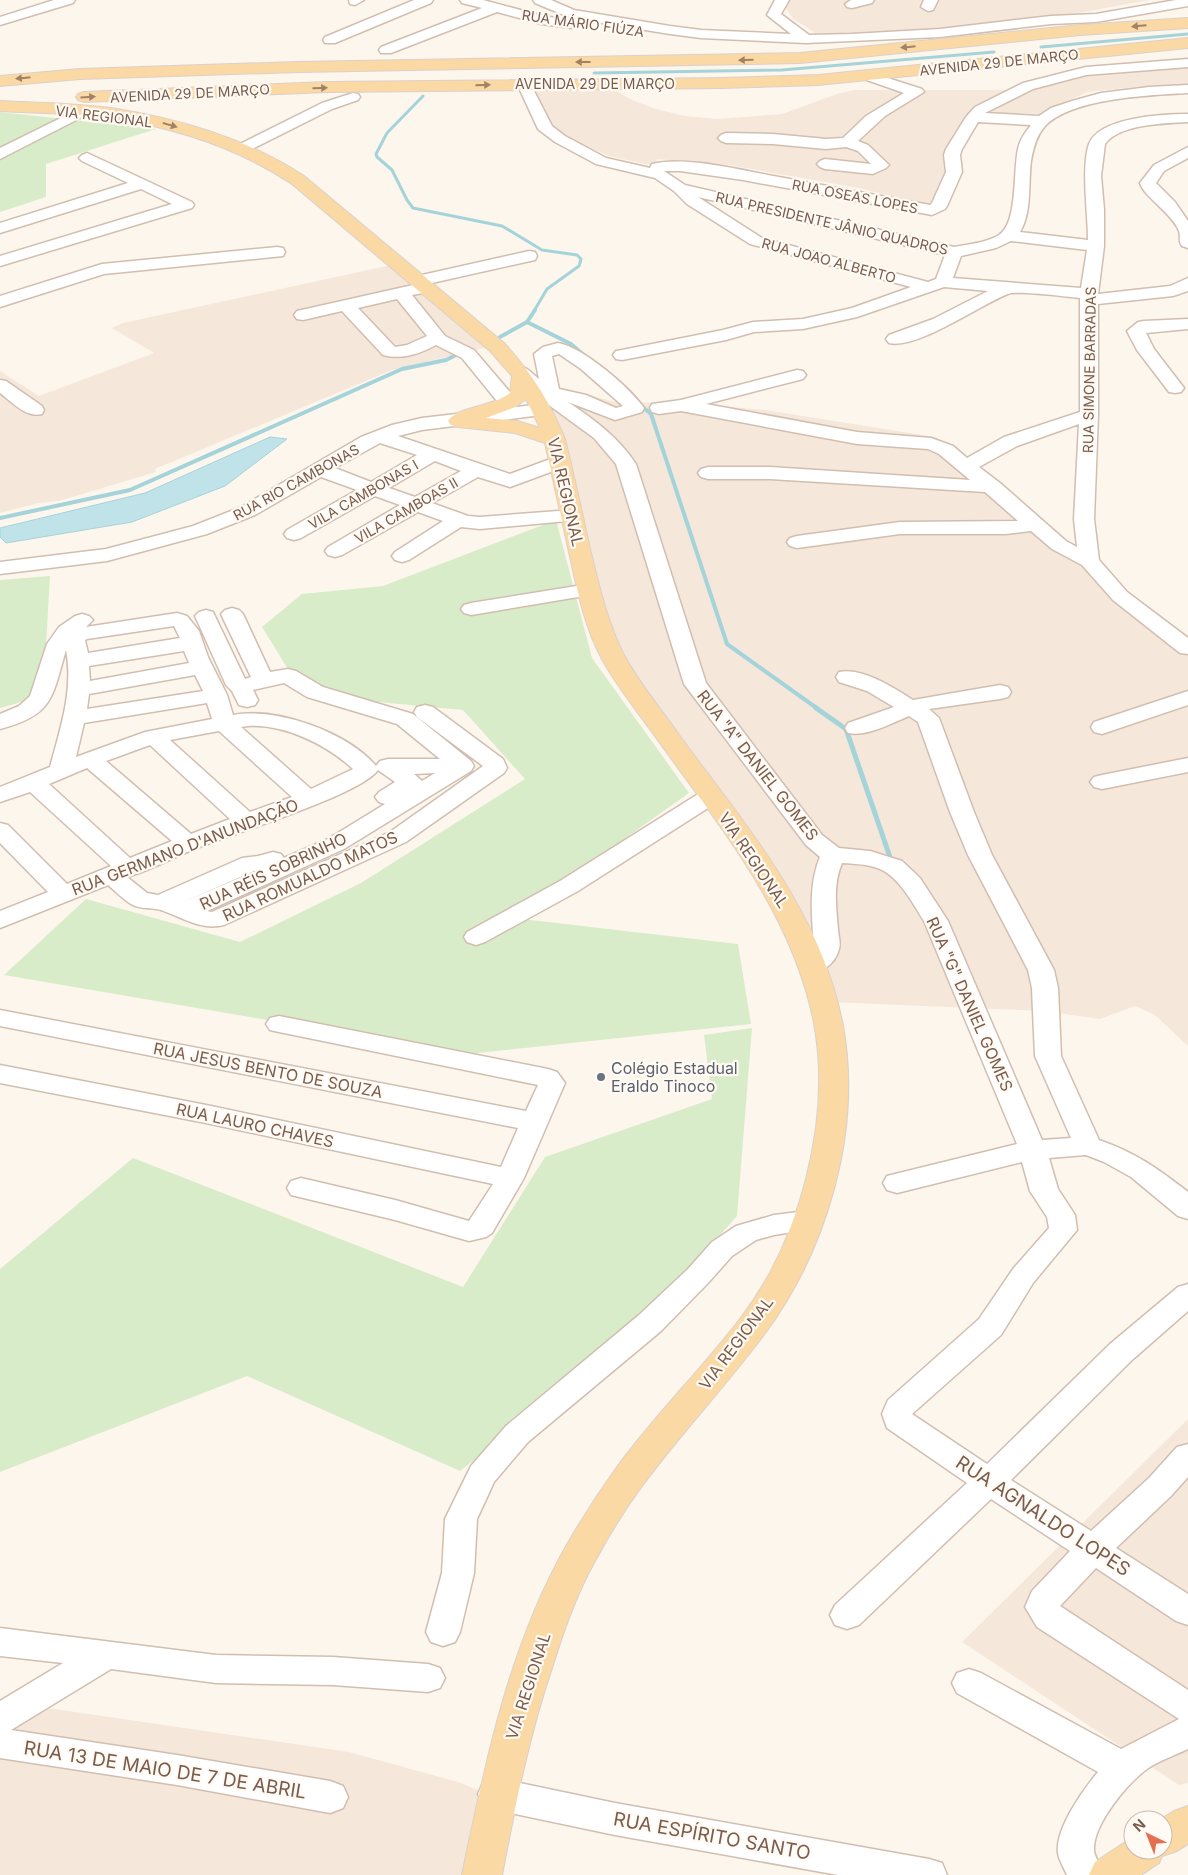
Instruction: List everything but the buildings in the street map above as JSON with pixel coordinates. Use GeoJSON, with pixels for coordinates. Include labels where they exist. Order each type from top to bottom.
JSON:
{"type":"FeatureCollection","features":[{"type":"Feature","properties":{"kind":"main road","name":"AVENIDA 29 DE MARÇO"},"geometry":{"type":"LineString","coordinates":[[0,81],[80,74],[464,62],[748,60],[842,55],[962,41],[1127,26],[1188,23]]}},
{"type":"Feature","properties":{"kind":"main road"},"geometry":{"type":"LineString","coordinates":[[900,85],[912,79],[1013,67],[1035,58],[1036,53],[1033,50],[1013,43],[985,40],[962,41]]}},
{"type":"Feature","properties":{"kind":"main road","name":"AVENIDA 29 DE MARÇO"},"geometry":{"type":"LineString","coordinates":[[0,101],[288,88],[572,83],[722,83],[869,76],[1188,43]]}},
{"type":"Feature","properties":{"kind":"main road"},"geometry":{"type":"LineString","coordinates":[[937,68],[990,70]]}},
{"type":"Feature","properties":{"kind":"main road","name":"VIA REGIONAL"},"geometry":{"type":"LineString","coordinates":[[288,88],[223,98],[200,114],[203,126],[274,164],[298,180],[416,287],[497,347],[546,404],[589,590],[597,620],[614,659],[770,878],[799,932],[813,966],[828,1023],[833,1060],[834,1099],[830,1139],[815,1200],[796,1253],[754,1325],[629,1477],[579,1556],[547,1626],[519,1709],[496,1794],[482,1875]]}},
{"type":"Feature","properties":{"kind":"main road","name":"VIA REGIONAL"},"geometry":{"type":"LineString","coordinates":[[0,106],[142,118],[239,146]]}},
{"type":"Feature","properties":{"kind":"main road"},"geometry":{"type":"LineString","coordinates":[[461,420],[508,402],[520,393],[520,373]]}},
{"type":"Feature","properties":{"kind":"main road"},"geometry":{"type":"LineString","coordinates":[[461,420],[517,427],[555,438]]}},
{"type":"Feature","properties":{"kind":"main road"},"geometry":{"type":"LineString","coordinates":[[1173,1833],[1188,1824]]}},
{"type":"Feature","properties":{"kind":"main road"},"geometry":{"type":"LineString","coordinates":[[1109,1875],[1131,1860]]}},
{"type":"Feature","properties":{"kind":"street"},"geometry":{"type":"LineString","coordinates":[[14,0],[40,8]]}},
{"type":"Feature","properties":{"kind":"street"},"geometry":{"type":"LineString","coordinates":[[0,21],[68,0]]}},
{"type":"Feature","properties":{"kind":"street"},"geometry":{"type":"LineString","coordinates":[[330,40],[426,0]]}},
{"type":"Feature","properties":{"kind":"street","name":"RUA MÁRIO FIÚZA"},"geometry":{"type":"LineString","coordinates":[[468,0],[542,20],[647,32],[701,34]]}},
{"type":"Feature","properties":{"kind":"street"},"geometry":{"type":"LineString","coordinates":[[540,0],[571,14],[701,34],[806,39],[900,36],[1051,20],[1096,18],[1188,2]]}},
{"type":"Feature","properties":{"kind":"street"},"geometry":{"type":"LineString","coordinates":[[782,0],[774,12],[774,16],[806,39]]}},
{"type":"Feature","properties":{"kind":"street"},"geometry":{"type":"LineString","coordinates":[[852,4],[867,0]]}},
{"type":"Feature","properties":{"kind":"street"},"geometry":{"type":"LineString","coordinates":[[386,50],[495,8]]}},
{"type":"Feature","properties":{"kind":"street"},"geometry":{"type":"LineString","coordinates":[[522,30],[542,20]]}},
{"type":"Feature","properties":{"kind":"street","name":"RUA OSEAS LOPES"},"geometry":{"type":"LineString","coordinates":[[658,171],[673,166],[743,175],[932,210],[939,206],[952,178],[954,149],[973,117],[980,110],[1028,86],[1086,71],[1188,63]]}},
{"type":"Feature","properties":{"kind":"street"},"geometry":{"type":"LineString","coordinates":[[848,142],[869,120],[898,100],[917,92],[869,76]]}},
{"type":"Feature","properties":{"kind":"street"},"geometry":{"type":"LineString","coordinates":[[1096,246],[1008,236],[1018,219],[1023,165],[1030,136],[1041,121],[1072,105],[1092,99],[1188,89]]}},
{"type":"Feature","properties":{"kind":"street"},"geometry":{"type":"LineString","coordinates":[[527,90],[546,129],[560,139],[601,161],[658,171]]}},
{"type":"Feature","properties":{"kind":"street"},"geometry":{"type":"LineString","coordinates":[[239,146],[327,106],[353,97]]}},
{"type":"Feature","properties":{"kind":"street"},"geometry":{"type":"LineString","coordinates":[[0,154],[81,112]]}},
{"type":"Feature","properties":{"kind":"street"},"geometry":{"type":"LineString","coordinates":[[973,117],[1041,121]]}},
{"type":"Feature","properties":{"kind":"street","name":"RUA SIMONE BARRADAS"},"geometry":{"type":"LineString","coordinates":[[1089,561],[1084,512],[1089,415],[1089,296],[1096,246],[1094,176],[1097,144],[1102,137],[1122,126],[1156,120],[1188,118]]}},
{"type":"Feature","properties":{"kind":"street"},"geometry":{"type":"LineString","coordinates":[[726,138],[773,138],[826,144],[848,142],[863,148],[881,165],[873,169],[825,164]]}},
{"type":"Feature","properties":{"kind":"street"},"geometry":{"type":"LineString","coordinates":[[1185,227],[1169,205],[1149,187],[1148,183],[1151,176],[1159,168],[1188,152]]}},
{"type":"Feature","properties":{"kind":"street"},"geometry":{"type":"LineString","coordinates":[[646,155],[647,161],[658,171]]}},
{"type":"Feature","properties":{"kind":"street"},"geometry":{"type":"LineString","coordinates":[[0,261],[186,205],[87,158]]}},
{"type":"Feature","properties":{"kind":"street","name":"RUA JOAO ALBERTO"},"geometry":{"type":"LineString","coordinates":[[658,171],[680,188],[693,202],[756,241],[936,284],[1007,288],[1089,296],[1173,292],[1188,283]]}},
{"type":"Feature","properties":{"kind":"street"},"geometry":{"type":"LineString","coordinates":[[0,228],[142,184]]}},
{"type":"Feature","properties":{"kind":"street","name":"RUA PRESIDENTE JÂNIO QUADROS"},"geometry":{"type":"LineString","coordinates":[[680,188],[954,252],[995,242],[1008,236]]}},
{"type":"Feature","properties":{"kind":"street"},"geometry":{"type":"LineString","coordinates":[[0,302],[102,269],[277,252]]}},
{"type":"Feature","properties":{"kind":"street"},"geometry":{"type":"LineString","coordinates":[[622,355],[726,335],[753,327],[803,324],[857,312],[936,284],[954,252]]}},
{"type":"Feature","properties":{"kind":"street"},"geometry":{"type":"LineString","coordinates":[[303,315],[529,256]]}},
{"type":"Feature","properties":{"kind":"street"},"geometry":{"type":"LineString","coordinates":[[416,287],[436,338]]}},
{"type":"Feature","properties":{"kind":"street"},"geometry":{"type":"LineString","coordinates":[[895,339],[916,333],[956,316],[1007,288]]}},
{"type":"Feature","properties":{"kind":"street"},"geometry":{"type":"LineString","coordinates":[[346,305],[389,351],[396,352],[418,347],[436,338]]}},
{"type":"Feature","properties":{"kind":"street"},"geometry":{"type":"LineString","coordinates":[[1175,388],[1146,350],[1136,331],[1144,326],[1188,324]]}},
{"type":"Feature","properties":{"kind":"street"},"geometry":{"type":"LineString","coordinates":[[436,338],[468,354],[508,402]]}},
{"type":"Feature","properties":{"kind":"street","name":"RUA RIO CAMBONAS"},"geometry":{"type":"LineString","coordinates":[[0,568],[107,555],[200,530],[248,511],[379,436],[410,426],[461,420],[580,399],[615,414],[635,408],[575,355],[561,349],[550,350],[543,354],[546,404]]}},
{"type":"Feature","properties":{"kind":"street"},"geometry":{"type":"LineString","coordinates":[[659,408],[681,405],[797,375]]}},
{"type":"Feature","properties":{"kind":"street"},"geometry":{"type":"LineString","coordinates":[[0,385],[35,410]]}},
{"type":"Feature","properties":{"kind":"street","name":"RUA \"A\" DANIEL GOMES"},"geometry":{"type":"LineString","coordinates":[[546,404],[589,426],[620,452],[626,464],[695,684],[814,840],[833,855],[828,867],[823,895],[827,948],[813,966]]}},
{"type":"Feature","properties":{"kind":"street"},"geometry":{"type":"LineString","coordinates":[[681,405],[857,438],[931,444],[946,450],[1059,545],[1089,561],[1120,596],[1183,638]]}},
{"type":"Feature","properties":{"kind":"street"},"geometry":{"type":"LineString","coordinates":[[967,467],[985,453],[1021,436],[1089,415]]}},
{"type":"Feature","properties":{"kind":"street"},"geometry":{"type":"LineString","coordinates":[[555,438],[575,428],[589,426]]}},
{"type":"Feature","properties":{"kind":"street"},"geometry":{"type":"LineString","coordinates":[[379,436],[510,481],[560,462]]}},
{"type":"Feature","properties":{"kind":"street","name":"VILA CAMBONAS I"},"geometry":{"type":"LineString","coordinates":[[294,534],[432,455]]}},
{"type":"Feature","properties":{"kind":"street"},"geometry":{"type":"LineString","coordinates":[[321,470],[462,521],[480,523],[572,516]]}},
{"type":"Feature","properties":{"kind":"street","name":"VILA CAMBOAS II"},"geometry":{"type":"LineString","coordinates":[[336,550],[476,470]]}},
{"type":"Feature","properties":{"kind":"street"},"geometry":{"type":"LineString","coordinates":[[708,473],[770,473],[993,488]]}},
{"type":"Feature","properties":{"kind":"street"},"geometry":{"type":"LineString","coordinates":[[402,556],[462,521]]}},
{"type":"Feature","properties":{"kind":"street"},"geometry":{"type":"LineString","coordinates":[[797,542],[900,528],[1006,528],[1036,525]]}},
{"type":"Feature","properties":{"kind":"street"},"geometry":{"type":"LineString","coordinates":[[471,608],[589,590]]}},
{"type":"Feature","properties":{"kind":"street"},"geometry":{"type":"LineString","coordinates":[[0,722],[20,714],[39,699],[44,691],[57,643],[64,633],[86,618],[116,611]]}},
{"type":"Feature","properties":{"kind":"street"},"geometry":{"type":"LineString","coordinates":[[232,614],[263,680]]}},
{"type":"Feature","properties":{"kind":"street"},"geometry":{"type":"LineString","coordinates":[[206,616],[237,685],[241,686],[254,719]]}},
{"type":"Feature","properties":{"kind":"street"},"geometry":{"type":"LineString","coordinates":[[78,675],[198,656]]}},
{"type":"Feature","properties":{"kind":"street"},"geometry":{"type":"LineString","coordinates":[[78,675],[198,656]]}},
{"type":"Feature","properties":{"kind":"street"},"geometry":{"type":"LineString","coordinates":[[78,675],[198,656]]}},
{"type":"Feature","properties":{"kind":"street"},"geometry":{"type":"LineString","coordinates":[[198,656],[224,724],[308,799]]}},
{"type":"Feature","properties":{"kind":"street"},"geometry":{"type":"LineString","coordinates":[[61,770],[78,675]]}},
{"type":"Feature","properties":{"kind":"street"},"geometry":{"type":"LineString","coordinates":[[241,686],[288,676],[315,692],[403,718],[475,763]]}},
{"type":"Feature","properties":{"kind":"street"},"geometry":{"type":"LineString","coordinates":[[847,677],[875,686],[913,707],[928,718],[962,812],[980,855],[1041,970],[1045,988],[1048,1056],[1088,1146]]}},
{"type":"Feature","properties":{"kind":"street"},"geometry":{"type":"LineString","coordinates":[[856,728],[925,703],[1000,692]]}},
{"type":"Feature","properties":{"kind":"street"},"geometry":{"type":"LineString","coordinates":[[1102,727],[1188,698]]}},
{"type":"Feature","properties":{"kind":"street"},"geometry":{"type":"LineString","coordinates":[[425,712],[475,763]]}},
{"type":"Feature","properties":{"kind":"street"},"geometry":{"type":"LineString","coordinates":[[0,796],[61,770],[154,737],[254,719],[289,726],[314,735],[378,768],[411,780],[410,783],[329,834],[261,864],[251,863],[162,902]]}},
{"type":"Feature","properties":{"kind":"street"},"geometry":{"type":"LineString","coordinates":[[154,737],[247,822]]}},
{"type":"Feature","properties":{"kind":"street"},"geometry":{"type":"LineString","coordinates":[[90,759],[188,843]]}},
{"type":"Feature","properties":{"kind":"street"},"geometry":{"type":"LineString","coordinates":[[378,768],[475,763]]}},
{"type":"Feature","properties":{"kind":"street","name":"RUA ROMUALDO MATOS"},"geometry":{"type":"LineString","coordinates":[[33,782],[120,872],[138,898],[155,903],[162,902],[211,920],[219,919],[398,837],[495,770],[475,763]]}},
{"type":"Feature","properties":{"kind":"street","name":"RUA RÉIS SOBRINHO"},"geometry":{"type":"LineString","coordinates":[[186,911],[336,844],[475,763]]}},
{"type":"Feature","properties":{"kind":"street"},"geometry":{"type":"LineString","coordinates":[[1102,782],[1188,765]]}},
{"type":"Feature","properties":{"kind":"street","name":"RUA GERMANO D'ANUNDAÇÃO"},"geometry":{"type":"LineString","coordinates":[[0,920],[188,843],[308,799],[378,768]]}},
{"type":"Feature","properties":{"kind":"street"},"geometry":{"type":"LineString","coordinates":[[476,937],[569,886],[711,796]]}},
{"type":"Feature","properties":{"kind":"street"},"geometry":{"type":"LineString","coordinates":[[0,830],[64,894]]}},
{"type":"Feature","properties":{"kind":"street","name":"RUA \"G\" DANIEL GOMES"},"geometry":{"type":"LineString","coordinates":[[833,855],[870,858],[893,866],[911,883],[936,921],[1033,1150],[1044,1192],[1061,1215],[1063,1230],[1023,1276],[990,1327],[899,1408],[898,1420]]}},
{"type":"Feature","properties":{"kind":"street","name":"RUA JESUS BENTO DE SOUZA"},"geometry":{"type":"LineString","coordinates":[[0,1018],[535,1122]]}},
{"type":"Feature","properties":{"kind":"street"},"geometry":{"type":"LineString","coordinates":[[279,1024],[548,1078],[552,1083],[510,1178],[482,1226],[476,1230],[469,1231],[394,1210],[301,1188]]}},
{"type":"Feature","properties":{"kind":"street","name":"RUA LAURO CHAVES"},"geometry":{"type":"LineString","coordinates":[[0,1074],[196,1112],[510,1178]]}},
{"type":"Feature","properties":{"kind":"street"},"geometry":{"type":"LineString","coordinates":[[897,1183],[1033,1150],[1088,1146],[1114,1155],[1141,1170],[1188,1209]]}},
{"type":"Feature","properties":{"kind":"street"},"geometry":{"type":"LineString","coordinates":[[443,1632],[458,1573],[461,1519],[482,1475],[516,1434],[650,1323],[698,1276],[722,1249],[746,1233],[774,1224],[807,1221]]}},
{"type":"Feature","properties":{"kind":"street"},"geometry":{"type":"LineString","coordinates":[[846,1615],[988,1482],[1121,1352],[1188,1295]]}},
{"type":"Feature","properties":{"kind":"street","name":"RUA AGNALDO LOPES"},"geometry":{"type":"LineString","coordinates":[[898,1420],[988,1482],[1188,1611]]}},
{"type":"Feature","properties":{"kind":"street"},"geometry":{"type":"LineString","coordinates":[[1188,1456],[1160,1487],[1093,1549],[1044,1602],[1042,1607],[1049,1617],[1188,1708]]}},
{"type":"Feature","properties":{"kind":"street"},"geometry":{"type":"LineString","coordinates":[[0,1642],[216,1669],[333,1671],[428,1678]]}},
{"type":"Feature","properties":{"kind":"street"},"geometry":{"type":"LineString","coordinates":[[0,1719],[107,1654]]}},
{"type":"Feature","properties":{"kind":"street"},"geometry":{"type":"LineString","coordinates":[[969,1683],[1123,1768]]}},
{"type":"Feature","properties":{"kind":"street"},"geometry":{"type":"LineString","coordinates":[[1088,1875],[1081,1866],[1076,1851],[1080,1835],[1093,1807],[1123,1768],[1139,1756],[1174,1740],[1188,1731]]}},
{"type":"Feature","properties":{"kind":"street","name":"RUA 13 DE MAIO DE 7 DE ABRIL"},"geometry":{"type":"LineString","coordinates":[[0,1743],[177,1770],[330,1797]]}},
{"type":"Feature","properties":{"kind":"street","name":"RUA ESPÍRITO SANTO"},"geometry":{"type":"LineString","coordinates":[[496,1794],[615,1819],[928,1875]]}},
{"type":"Feature","properties":{"kind":"shaded area"},"geometry":{"type":"Polygon","coordinates":[[[781,0],[1149,0],[1074,14],[999,24],[903,32],[820,36],[793,19],[781,0]]]}},
{"type":"Feature","properties":{"kind":"shaded area"},"geometry":{"type":"Polygon","coordinates":[[[1188,60],[1188,85],[1155,85],[1087,92],[1040,114],[969,112],[954,137],[945,189],[933,202],[924,204],[858,188],[729,165],[657,159],[654,166],[609,156],[577,142],[556,129],[533,90],[615,90],[630,99],[656,109],[685,116],[717,119],[782,114],[837,94],[854,90],[1007,90],[1063,74],[1188,60]]]}},
{"type":"Feature","properties":{"kind":"shaded area"},"geometry":{"type":"Polygon","coordinates":[[[405,262],[501,344],[392,370],[155,469],[156,472],[59,501],[38,503],[0,513],[0,371],[39,396],[154,353],[112,328],[123,323],[405,262]]]}},
{"type":"Feature","properties":{"kind":"shaded area"},"geometry":{"type":"Polygon","coordinates":[[[552,385],[619,403],[674,402],[765,410],[935,437],[1064,542],[1084,548],[1116,584],[1188,640],[1188,1046],[1155,1015],[1135,1006],[1100,1019],[1043,1011],[830,1002],[800,913],[619,658],[545,415],[552,385]]]}},
{"type":"Feature","properties":{"kind":"shaded area"},"geometry":{"type":"Polygon","coordinates":[[[1188,1419],[1188,1783],[1179,1785],[962,1642],[1188,1419]]]}},
{"type":"Feature","properties":{"kind":"shaded area"},"geometry":{"type":"Polygon","coordinates":[[[0,1701],[349,1752],[458,1782],[499,1799],[484,1875],[0,1875],[0,1701]]]}},
{"type":"Feature","properties":{"kind":"green space"},"geometry":{"type":"Polygon","coordinates":[[[0,112],[156,129],[46,164],[46,197],[0,212],[0,112]]]}},
{"type":"Feature","properties":{"kind":"green space"},"geometry":{"type":"Polygon","coordinates":[[[556,520],[592,658],[689,793],[513,918],[738,944],[751,1024],[450,1056],[279,1022],[4,975],[86,899],[240,942],[361,883],[525,779],[463,710],[304,695],[262,627],[302,594],[383,586],[556,520]]]}},
{"type":"Feature","properties":{"kind":"green space"},"geometry":{"type":"Polygon","coordinates":[[[50,576],[43,696],[0,708],[0,580],[50,576]]]}},
{"type":"Feature","properties":{"kind":"green space"},"geometry":{"type":"Polygon","coordinates":[[[752,1028],[737,1216],[616,1352],[460,1471],[247,1376],[0,1472],[0,1269],[133,1158],[463,1287],[545,1157],[712,1099],[704,1035],[752,1028]]]}},
{"type":"Feature","properties":{"kind":"water"},"geometry":{"type":"Polygon","coordinates":[[[270,437],[287,439],[225,486],[132,522],[6,543],[0,537],[0,528],[145,493],[270,437]]]}},
{"type":"Feature","properties":{"kind":"waterway"},"geometry":{"type":"LineString","coordinates":[[1041,47],[1188,34]]}},
{"type":"Feature","properties":{"kind":"waterway"},"geometry":{"type":"LineString","coordinates":[[594,73],[782,70],[994,52]]}},
{"type":"Feature","properties":{"kind":"waterway"},"geometry":{"type":"LineString","coordinates":[[423,96],[387,133],[376,154],[377,157],[392,170],[413,208],[502,226],[542,250],[577,255],[581,259],[579,266],[547,289],[534,311]]}},
{"type":"Feature","properties":{"kind":"waterway"},"geometry":{"type":"LineString","coordinates":[[527,322],[535,310]]}},
{"type":"Feature","properties":{"kind":"waterway"},"geometry":{"type":"LineString","coordinates":[[500,337],[527,322]]}},
{"type":"Feature","properties":{"kind":"waterway"},"geometry":{"type":"LineString","coordinates":[[527,322],[571,344],[586,357]]}},
{"type":"Feature","properties":{"kind":"waterway"},"geometry":{"type":"LineString","coordinates":[[0,518],[130,490],[402,369],[446,360],[456,355]]}},
{"type":"Feature","properties":{"kind":"waterway"},"geometry":{"type":"LineString","coordinates":[[639,404],[651,414],[727,644],[818,709]]}},
{"type":"Feature","properties":{"kind":"waterway"},"geometry":{"type":"LineString","coordinates":[[816,708],[846,729],[892,863]]}},
{"type":"Feature","properties":{"kind":"place","name":"Colégio Estadual Eraldo Tinoco"},"geometry":{"type":"Point","coordinates":[601,1077]}}]}
